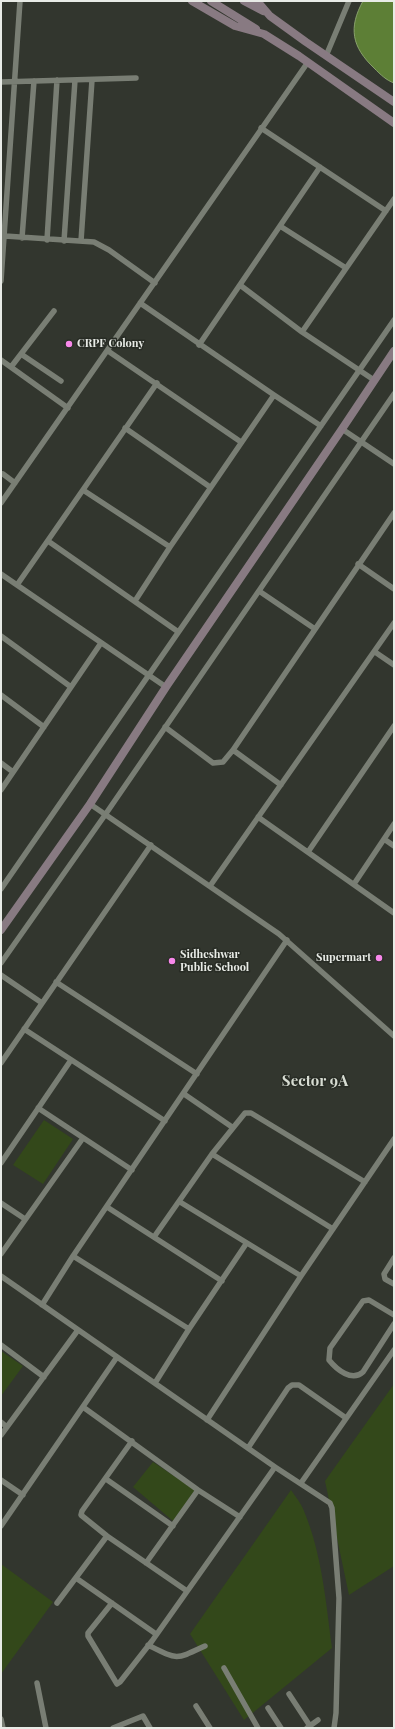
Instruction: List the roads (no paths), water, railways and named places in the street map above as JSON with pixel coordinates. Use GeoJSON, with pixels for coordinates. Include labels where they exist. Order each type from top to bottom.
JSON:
{"type":"FeatureCollection","features":[{"type":"Feature","properties":{"kind":"street"},"geometry":{"type":"LineString","coordinates":[[1,281],[20,1]]}},
{"type":"Feature","properties":{"kind":"street"},"geometry":{"type":"LineString","coordinates":[[192,1],[235,26],[264,34]]}},
{"type":"Feature","properties":{"kind":"street"},"geometry":{"type":"LineString","coordinates":[[211,1],[299,56],[394,123]]}},
{"type":"Feature","properties":{"kind":"street"},"geometry":{"type":"LineString","coordinates":[[244,1],[270,16],[394,102]]}},
{"type":"Feature","properties":{"kind":"street"},"geometry":{"type":"LineString","coordinates":[[257,1],[270,16]]}},
{"type":"Feature","properties":{"kind":"street"},"geometry":{"type":"LineString","coordinates":[[326,56],[349,1]]}},
{"type":"Feature","properties":{"kind":"street"},"geometry":{"type":"LineString","coordinates":[[299,56],[306,42]]}},
{"type":"Feature","properties":{"kind":"street"},"geometry":{"type":"LineString","coordinates":[[1,503],[308,62]]}},
{"type":"Feature","properties":{"kind":"street"},"geometry":{"type":"LineString","coordinates":[[1,82],[136,78]]}},
{"type":"Feature","properties":{"kind":"street"},"geometry":{"type":"LineString","coordinates":[[47,240],[57,80]]}},
{"type":"Feature","properties":{"kind":"street"},"geometry":{"type":"LineString","coordinates":[[64,241],[75,80]]}},
{"type":"Feature","properties":{"kind":"street"},"geometry":{"type":"LineString","coordinates":[[81,241],[92,80]]}},
{"type":"Feature","properties":{"kind":"street"},"geometry":{"type":"LineString","coordinates":[[22,238],[34,81]]}},
{"type":"Feature","properties":{"kind":"street"},"geometry":{"type":"LineString","coordinates":[[261,128],[386,211]]}},
{"type":"Feature","properties":{"kind":"street"},"geometry":{"type":"LineString","coordinates":[[200,345],[320,167]]}},
{"type":"Feature","properties":{"kind":"street"},"geometry":{"type":"LineString","coordinates":[[302,332],[394,199]]}},
{"type":"Feature","properties":{"kind":"street"},"geometry":{"type":"LineString","coordinates":[[280,226],[346,268]]}},
{"type":"Feature","properties":{"kind":"street"},"geometry":{"type":"LineString","coordinates":[[5,236],[47,240],[81,241],[100,244],[155,282]]}},
{"type":"Feature","properties":{"kind":"street"},"geometry":{"type":"LineString","coordinates":[[240,286],[302,332],[374,380]]}},
{"type":"Feature","properties":{"kind":"street"},"geometry":{"type":"LineString","coordinates":[[140,303],[200,345],[322,426]]}},
{"type":"Feature","properties":{"kind":"street"},"geometry":{"type":"LineString","coordinates":[[11,367],[54,311]]}},
{"type":"Feature","properties":{"kind":"street"},"geometry":{"type":"LineString","coordinates":[[1,889],[394,320]]}},
{"type":"Feature","properties":{"kind":"street"},"geometry":{"type":"LineString","coordinates":[[108,351],[157,383],[241,442]]}},
{"type":"Feature","properties":{"kind":"street"},"geometry":{"type":"LineString","coordinates":[[1,930],[90,804],[166,687],[394,351]]}},
{"type":"Feature","properties":{"kind":"street"},"geometry":{"type":"LineString","coordinates":[[21,354],[61,381]]}},
{"type":"Feature","properties":{"kind":"street"},"geometry":{"type":"LineString","coordinates":[[1,360],[68,408]]}},
{"type":"Feature","properties":{"kind":"street"},"geometry":{"type":"LineString","coordinates":[[17,585],[157,383]]}},
{"type":"Feature","properties":{"kind":"street"},"geometry":{"type":"LineString","coordinates":[[1,963],[105,815],[394,394]]}},
{"type":"Feature","properties":{"kind":"street"},"geometry":{"type":"LineString","coordinates":[[135,601],[210,487],[274,395]]}},
{"type":"Feature","properties":{"kind":"street"},"geometry":{"type":"LineString","coordinates":[[125,428],[210,487]]}},
{"type":"Feature","properties":{"kind":"street"},"geometry":{"type":"LineString","coordinates":[[342,429],[394,464]]}},
{"type":"Feature","properties":{"kind":"street"},"geometry":{"type":"LineString","coordinates":[[2,475],[15,483]]}},
{"type":"Feature","properties":{"kind":"street"},"geometry":{"type":"LineString","coordinates":[[83,490],[170,547]]}},
{"type":"Feature","properties":{"kind":"street"},"geometry":{"type":"LineString","coordinates":[[165,727],[213,763],[223,762],[233,750],[394,513]]}},
{"type":"Feature","properties":{"kind":"street"},"geometry":{"type":"LineString","coordinates":[[48,541],[178,631]]}},
{"type":"Feature","properties":{"kind":"street"},"geometry":{"type":"LineString","coordinates":[[358,564],[394,589]]}},
{"type":"Feature","properties":{"kind":"street"},"geometry":{"type":"LineString","coordinates":[[1,574],[166,687]]}},
{"type":"Feature","properties":{"kind":"street"},"geometry":{"type":"LineString","coordinates":[[259,591],[315,629]]}},
{"type":"Feature","properties":{"kind":"street"},"geometry":{"type":"LineString","coordinates":[[210,886],[394,623]]}},
{"type":"Feature","properties":{"kind":"street"},"geometry":{"type":"LineString","coordinates":[[1,636],[71,687]]}},
{"type":"Feature","properties":{"kind":"street"},"geometry":{"type":"LineString","coordinates":[[1,790],[101,643]]}},
{"type":"Feature","properties":{"kind":"street"},"geometry":{"type":"LineString","coordinates":[[375,652],[394,665]]}},
{"type":"Feature","properties":{"kind":"street"},"geometry":{"type":"LineString","coordinates":[[1,695],[44,727]]}},
{"type":"Feature","properties":{"kind":"street"},"geometry":{"type":"LineString","coordinates":[[308,852],[394,726]]}},
{"type":"Feature","properties":{"kind":"street"},"geometry":{"type":"LineString","coordinates":[[233,750],[281,785]]}},
{"type":"Feature","properties":{"kind":"street"},"geometry":{"type":"LineString","coordinates":[[1,764],[13,772]]}},
{"type":"Feature","properties":{"kind":"street"},"geometry":{"type":"LineString","coordinates":[[90,804],[151,844],[287,940],[394,1036]]}},
{"type":"Feature","properties":{"kind":"street"},"geometry":{"type":"LineString","coordinates":[[258,817],[394,913]]}},
{"type":"Feature","properties":{"kind":"street"},"geometry":{"type":"LineString","coordinates":[[354,884],[394,824]]}},
{"type":"Feature","properties":{"kind":"street"},"geometry":{"type":"LineString","coordinates":[[384,839],[394,846]]}},
{"type":"Feature","properties":{"kind":"street"},"geometry":{"type":"LineString","coordinates":[[1,1063],[151,844]]}},
{"type":"Feature","properties":{"kind":"street"},"geometry":{"type":"LineString","coordinates":[[42,1305],[73,1256],[287,940]]}},
{"type":"Feature","properties":{"kind":"street"},"geometry":{"type":"LineString","coordinates":[[1,975],[42,1003]]}},
{"type":"Feature","properties":{"kind":"street"},"geometry":{"type":"LineString","coordinates":[[56,982],[197,1074]]}},
{"type":"Feature","properties":{"kind":"street"},"geometry":{"type":"LineString","coordinates":[[24,1029],[165,1121]]}},
{"type":"Feature","properties":{"kind":"street"},"geometry":{"type":"LineString","coordinates":[[1,1162],[71,1060]]}},
{"type":"Feature","properties":{"kind":"street"},"geometry":{"type":"LineString","coordinates":[[184,1094],[232,1127]]}},
{"type":"Feature","properties":{"kind":"street"},"geometry":{"type":"LineString","coordinates":[[38,1108],[132,1170]]}},
{"type":"Feature","properties":{"kind":"street"},"geometry":{"type":"LineString","coordinates":[[154,1237],[180,1202],[212,1154],[232,1127],[245,1113],[251,1113],[365,1182]]}},
{"type":"Feature","properties":{"kind":"street"},"geometry":{"type":"LineString","coordinates":[[1,1254],[83,1138]]}},
{"type":"Feature","properties":{"kind":"street"},"geometry":{"type":"LineString","coordinates":[[207,1420],[301,1276],[394,1139]]}},
{"type":"Feature","properties":{"kind":"street"},"geometry":{"type":"LineString","coordinates":[[212,1154],[333,1229]]}},
{"type":"Feature","properties":{"kind":"street"},"geometry":{"type":"LineString","coordinates":[[180,1202],[246,1244],[301,1276]]}},
{"type":"Feature","properties":{"kind":"street"},"geometry":{"type":"LineString","coordinates":[[1,1203],[25,1219]]}},
{"type":"Feature","properties":{"kind":"street"},"geometry":{"type":"LineString","coordinates":[[107,1207],[222,1280]]}},
{"type":"Feature","properties":{"kind":"street"},"geometry":{"type":"LineString","coordinates":[[155,1383],[246,1244]]}},
{"type":"Feature","properties":{"kind":"street"},"geometry":{"type":"LineString","coordinates":[[73,1256],[189,1329]]}},
{"type":"Feature","properties":{"kind":"street"},"geometry":{"type":"LineString","coordinates":[[394,1258],[384,1274],[385,1279],[394,1284]]}},
{"type":"Feature","properties":{"kind":"street"},"geometry":{"type":"LineString","coordinates":[[1,1276],[275,1467],[326,1500],[332,1508],[339,1598],[336,1712],[334,1728]]}},
{"type":"Feature","properties":{"kind":"street"},"geometry":{"type":"LineString","coordinates":[[394,1316],[369,1300],[363,1301],[330,1348],[328,1356],[329,1360],[350,1376],[359,1376],[364,1372],[394,1324]]}},
{"type":"Feature","properties":{"kind":"street"},"geometry":{"type":"LineString","coordinates":[[1,1436],[78,1330]]}},
{"type":"Feature","properties":{"kind":"street"},"geometry":{"type":"LineString","coordinates":[[1,1345],[44,1377]]}},
{"type":"Feature","properties":{"kind":"street"},"geometry":{"type":"LineString","coordinates":[[300,1483],[394,1350]]}},
{"type":"Feature","properties":{"kind":"street"},"geometry":{"type":"LineString","coordinates":[[1,1526],[117,1357]]}},
{"type":"Feature","properties":{"kind":"street"},"geometry":{"type":"LineString","coordinates":[[248,1448],[288,1388],[292,1385],[299,1385],[346,1418]]}},
{"type":"Feature","properties":{"kind":"street"},"geometry":{"type":"LineString","coordinates":[[83,1407],[198,1490],[240,1517]]}},
{"type":"Feature","properties":{"kind":"street"},"geometry":{"type":"LineString","coordinates":[[1,1422],[7,1427]]}},
{"type":"Feature","properties":{"kind":"street"},"geometry":{"type":"LineString","coordinates":[[132,1441],[82,1511],[81,1515],[107,1536],[187,1591]]}},
{"type":"Feature","properties":{"kind":"street"},"geometry":{"type":"LineString","coordinates":[[112,1603],[88,1633],[88,1636],[115,1684],[120,1682],[148,1645],[275,1467]]}},
{"type":"Feature","properties":{"kind":"street"},"geometry":{"type":"LineString","coordinates":[[106,1479],[172,1526]]}},
{"type":"Feature","properties":{"kind":"street"},"geometry":{"type":"LineString","coordinates":[[1,1480],[23,1495]]}},
{"type":"Feature","properties":{"kind":"street"},"geometry":{"type":"LineString","coordinates":[[146,1563],[198,1490]]}},
{"type":"Feature","properties":{"kind":"street"},"geometry":{"type":"LineString","coordinates":[[57,1603],[107,1536]]}},
{"type":"Feature","properties":{"kind":"street"},"geometry":{"type":"LineString","coordinates":[[76,1578],[156,1634]]}},
{"type":"Feature","properties":{"kind":"street"},"geometry":{"type":"LineString","coordinates":[[148,1645],[172,1657],[182,1656],[205,1646]]}},
{"type":"Feature","properties":{"kind":"street"},"geometry":{"type":"LineString","coordinates":[[224,1668],[258,1728]]}},
{"type":"Feature","properties":{"kind":"street"},"geometry":{"type":"LineString","coordinates":[[37,1683],[46,1728]]}},
{"type":"Feature","properties":{"kind":"street"},"geometry":{"type":"LineString","coordinates":[[289,1694],[309,1727],[318,1720]]}},
{"type":"Feature","properties":{"kind":"street"},"geometry":{"type":"LineString","coordinates":[[196,1706],[210,1728]]}},
{"type":"Feature","properties":{"kind":"street"},"geometry":{"type":"LineString","coordinates":[[268,1708],[282,1728]]}},
{"type":"Feature","properties":{"kind":"street"},"geometry":{"type":"LineString","coordinates":[[112,1728],[143,1716],[150,1728]]}},
{"type":"Feature","properties":{"kind":"street"},"geometry":{"type":"LineString","coordinates":[[1,1719],[3,1728]]}},
{"type":"Feature","properties":{"kind":"place","name":"CRPF Colony"},"geometry":{"type":"Point","coordinates":[69,344]}},
{"type":"Feature","properties":{"kind":"place","name":"Supermart"},"geometry":{"type":"Point","coordinates":[379,958]}},
{"type":"Feature","properties":{"kind":"place","name":"Sidheshwar Public School"},"geometry":{"type":"Point","coordinates":[172,961]}},
{"type":"Feature","properties":{"kind":"district","name":"Sector 9A"},"geometry":{"type":"Point","coordinates":[315,1081]}}]}
